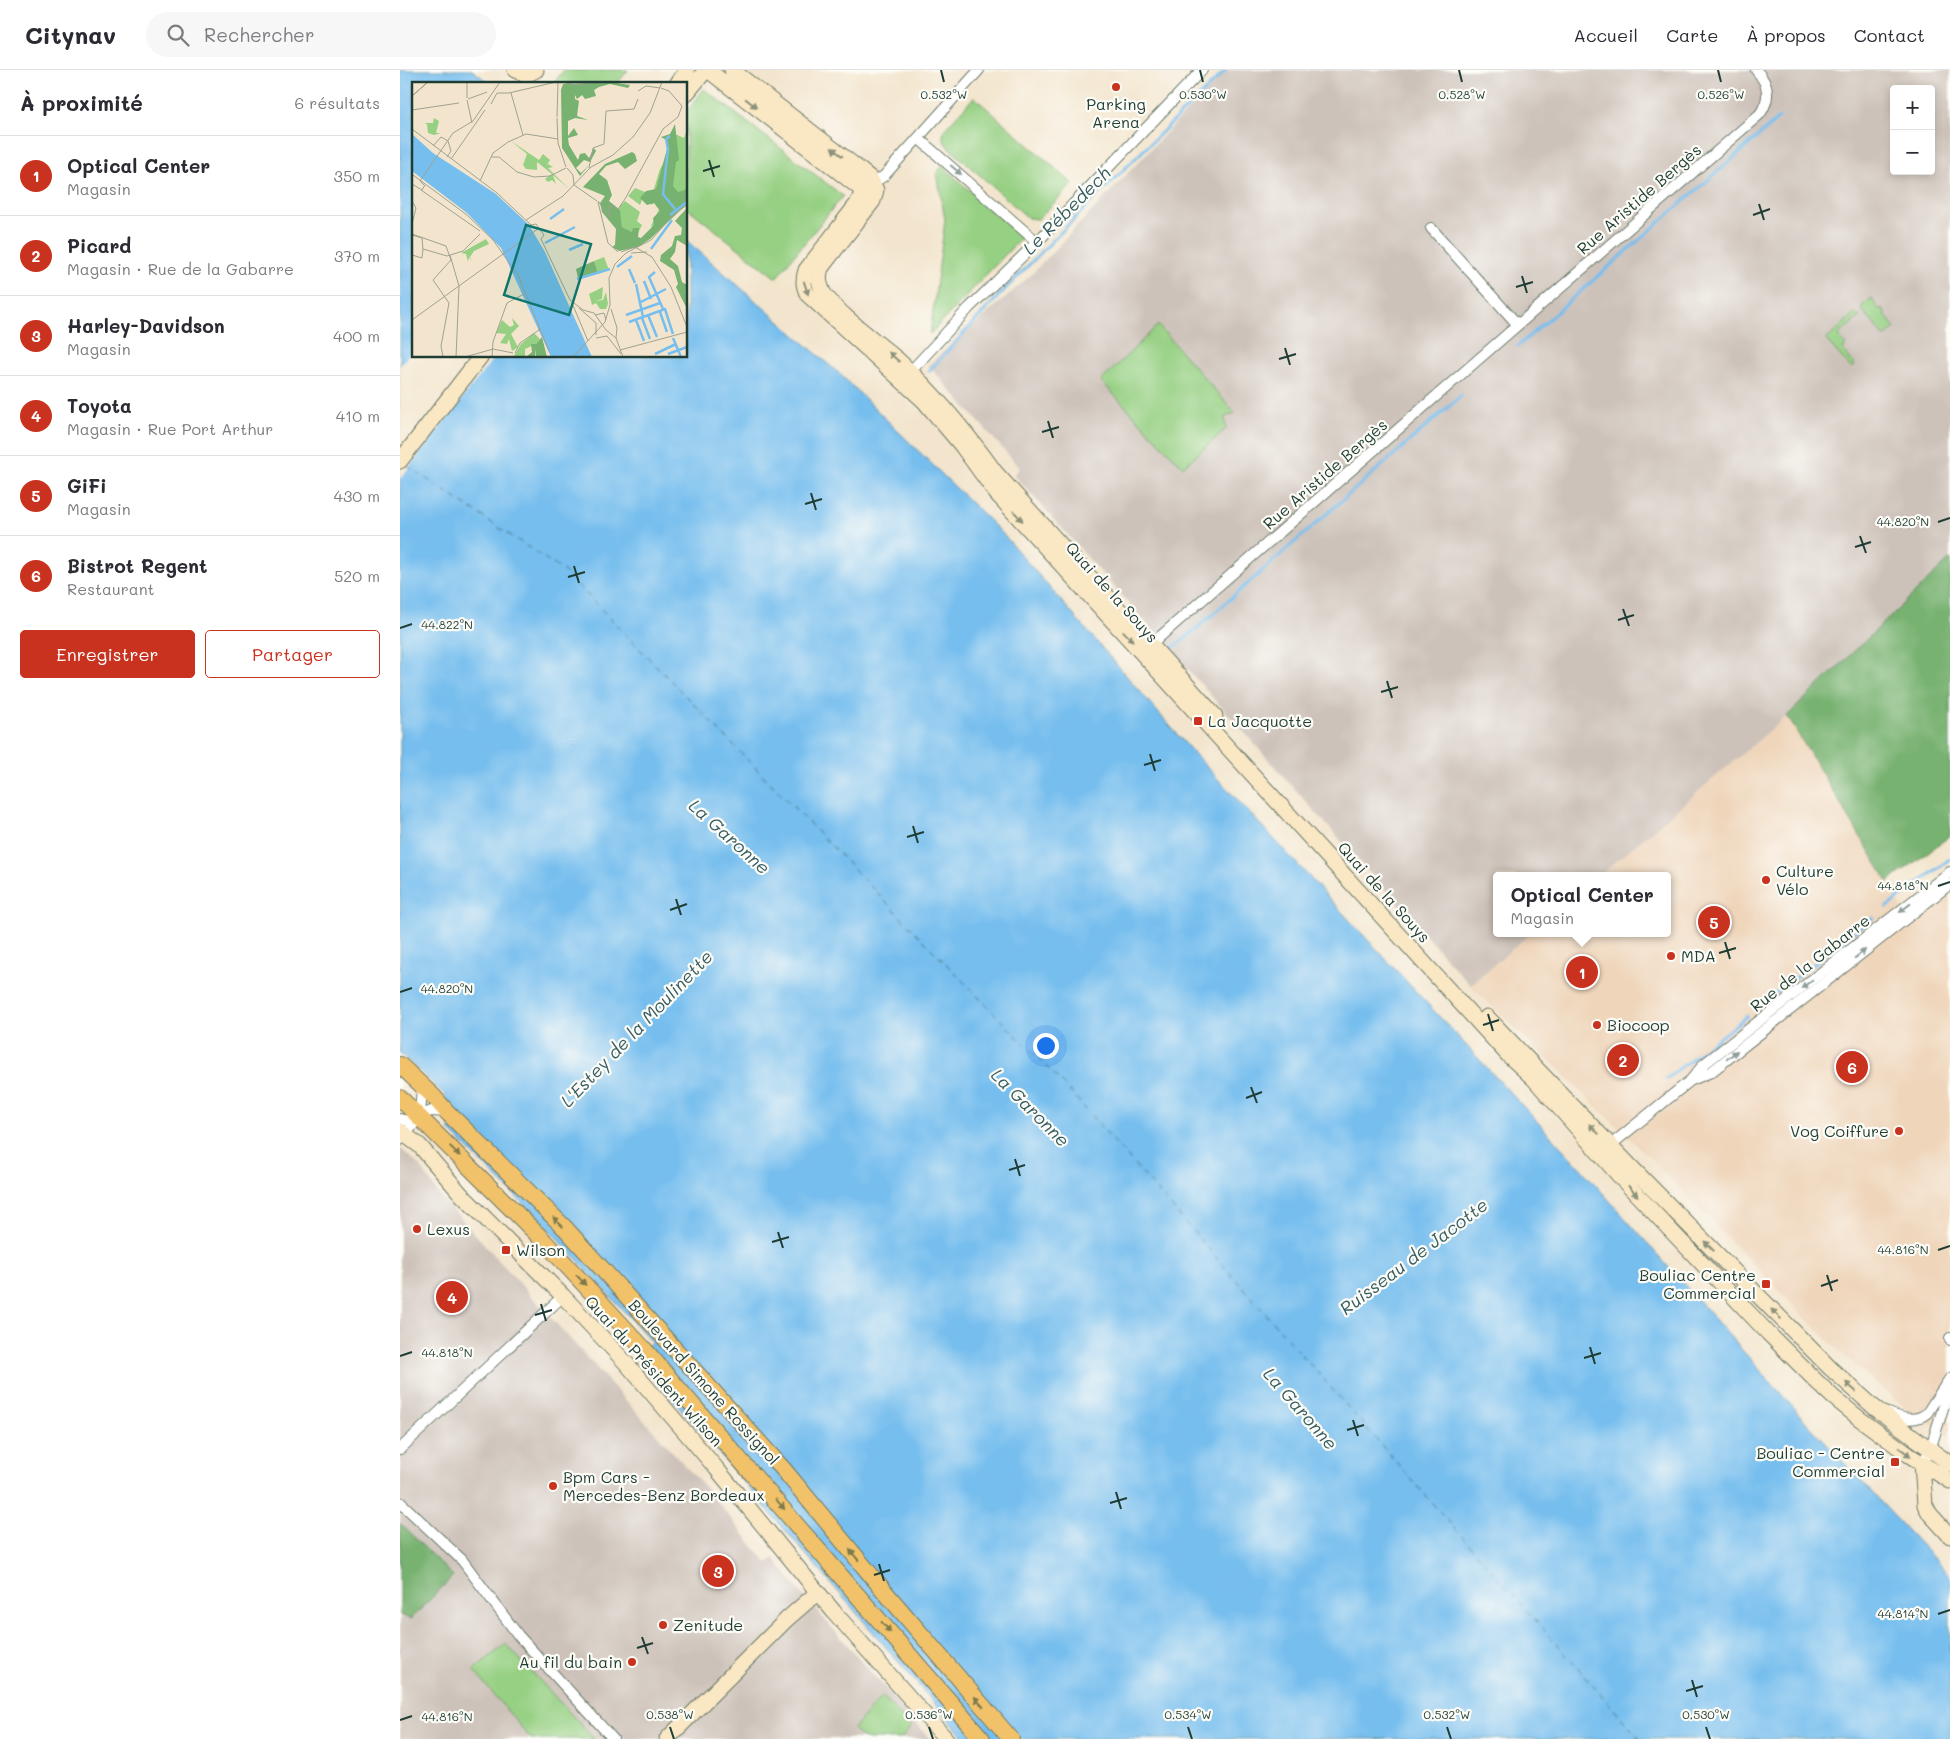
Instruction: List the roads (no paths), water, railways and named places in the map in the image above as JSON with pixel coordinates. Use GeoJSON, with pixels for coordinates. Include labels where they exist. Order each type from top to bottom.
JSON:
{"type":"FeatureCollection","features":[{"type":"Feature","properties":{"kind":"main road"},"geometry":{"type":"LineString","coordinates":[[515,70],[526,75],[536,70]]}},
{"type":"Feature","properties":{"kind":"main road"},"geometry":{"type":"LineString","coordinates":[[678,82],[687,70]]}},
{"type":"Feature","properties":{"kind":"main road"},"geometry":{"type":"LineString","coordinates":[[688,92],[707,70],[867,186],[870,178],[732,70]]}},
{"type":"Feature","properties":{"kind":"main road","name":"Quai de la Souys"},"geometry":{"type":"LineString","coordinates":[[1147,648],[996,493],[958,440],[924,401],[808,295],[804,288],[806,270],[857,204],[867,186],[876,195],[873,201],[821,268],[818,277],[819,285],[830,300],[910,372],[957,421],[995,472],[1147,648],[1605,1150]]}},
{"type":"Feature","properties":{"kind":"main road"},"geometry":{"type":"LineString","coordinates":[[400,447],[468,358]]}},
{"type":"Feature","properties":{"kind":"main road"},"geometry":{"type":"LineString","coordinates":[[400,461],[479,358]]}},
{"type":"Feature","properties":{"kind":"main road","name":"Boulevard Simone Rossignol"},"geometry":{"type":"LineString","coordinates":[[400,1065],[566,1229],[784,1470],[1011,1739]]}},
{"type":"Feature","properties":{"kind":"main road","name":"Boulevard Simone Rossignol"},"geometry":{"type":"LineString","coordinates":[[400,1098],[544,1241],[644,1349],[982,1739]]}},
{"type":"Feature","properties":{"kind":"main road","name":"Quai du Président Wilson"},"geometry":{"type":"LineString","coordinates":[[402,1135],[420,1146],[461,1194],[563,1296],[626,1363],[704,1453],[818,1592],[946,1739]]}},
{"type":"Feature","properties":{"kind":"main road"},"geometry":{"type":"LineString","coordinates":[[1605,1150],[1830,1368],[1874,1408],[1950,1464]]}},
{"type":"Feature","properties":{"kind":"main road"},"geometry":{"type":"LineString","coordinates":[[1605,1150],[1768,1333],[1814,1379],[1860,1419],[1950,1482]]}},
{"type":"Feature","properties":{"kind":"main road"},"geometry":{"type":"LineString","coordinates":[[1922,1464],[1925,1505],[1930,1514],[1950,1536]]}},
{"type":"Feature","properties":{"kind":"main road"},"geometry":{"type":"LineString","coordinates":[[667,1739],[787,1619],[818,1592]]}},
{"type":"Feature","properties":{"kind":"street"},"geometry":{"type":"LineString","coordinates":[[867,186],[884,176],[979,70]]}},
{"type":"Feature","properties":{"kind":"street"},"geometry":{"type":"LineString","coordinates":[[910,372],[963,315],[1037,242],[1202,70]]}},
{"type":"Feature","properties":{"kind":"street","name":"Rue Aristide Bergès"},"geometry":{"type":"LineString","coordinates":[[1147,648],[1760,114],[1766,106],[1768,90],[1765,81],[1756,70]]}},
{"type":"Feature","properties":{"kind":"street"},"geometry":{"type":"LineString","coordinates":[[918,138],[1037,242]]}},
{"type":"Feature","properties":{"kind":"street"},"geometry":{"type":"LineString","coordinates":[[1431,228],[1518,325]]}},
{"type":"Feature","properties":{"kind":"street","name":"Rue de la Gabarre"},"geometry":{"type":"LineString","coordinates":[[1605,1150],[1692,1080],[1704,1064],[1950,872]]}},
{"type":"Feature","properties":{"kind":"street","name":"Rue de la Gabarre"},"geometry":{"type":"LineString","coordinates":[[1692,1080],[1711,1072],[1950,884]]}},
{"type":"Feature","properties":{"kind":"street"},"geometry":{"type":"LineString","coordinates":[[402,1135],[420,1117],[422,1085]]}},
{"type":"Feature","properties":{"kind":"street"},"geometry":{"type":"LineString","coordinates":[[400,1119],[408,1121],[431,1111],[447,1112]]}},
{"type":"Feature","properties":{"kind":"street"},"geometry":{"type":"LineString","coordinates":[[400,1449],[563,1296]]}},
{"type":"Feature","properties":{"kind":"street"},"geometry":{"type":"LineString","coordinates":[[1874,1408],[1912,1419],[1922,1417],[1927,1413],[1950,1378]]}},
{"type":"Feature","properties":{"kind":"street"},"geometry":{"type":"LineString","coordinates":[[1922,1464],[1930,1450],[1950,1386]]}},
{"type":"Feature","properties":{"kind":"street"},"geometry":{"type":"LineString","coordinates":[[400,1502],[462,1560],[518,1635],[613,1739]]}},
{"type":"Feature","properties":{"kind":"water"},"geometry":{"type":"Polygon","coordinates":[[[400,70],[472,70],[488,82],[412,82],[412,358],[688,358],[688,242],[843,377],[1002,533],[1190,749],[1586,1174],[1806,1422],[1950,1576],[1950,1739],[965,1739],[635,1356],[652,1342],[557,1238],[450,1131],[445,1095],[400,1053],[400,70]]]}},
{"type":"Feature","properties":{"kind":"waterway","name":"Le Rébedech"},"geometry":{"type":"LineString","coordinates":[[929,371],[1112,181],[1226,70]]}},
{"type":"Feature","properties":{"kind":"waterway"},"geometry":{"type":"LineString","coordinates":[[1518,346],[1779,118]]}},
{"type":"Feature","properties":{"kind":"waterway"},"geometry":{"type":"LineString","coordinates":[[1171,649],[1462,395]]}},
{"type":"Feature","properties":{"kind":"waterway","name":"Ruisseau de Jacotte"},"geometry":{"type":"LineString","coordinates":[[1887,907],[1950,859]]}},
{"type":"Feature","properties":{"kind":"waterway","name":"Ruisseau de Jacotte"},"geometry":{"type":"LineString","coordinates":[[1763,1003],[1873,918]]}},
{"type":"Feature","properties":{"kind":"waterway","name":"Ruisseau de Jacotte"},"geometry":{"type":"LineString","coordinates":[[1666,1079],[1747,1016]]}},
{"type":"Feature","properties":{"kind":"place","name":"Parking Arena"},"geometry":{"type":"Point","coordinates":[1116,87]}},
{"type":"Feature","properties":{"kind":"place","name":"La Jacquotte"},"geometry":{"type":"Point","coordinates":[1198,721]}},
{"type":"Feature","properties":{"kind":"place","name":"Culture Vélo"},"geometry":{"type":"Point","coordinates":[1766,880]}},
{"type":"Feature","properties":{"kind":"place","name":"GiFi"},"geometry":{"type":"Point","coordinates":[1714,922]}},
{"type":"Feature","properties":{"kind":"place","name":"MDA"},"geometry":{"type":"Point","coordinates":[1671,956]}},
{"type":"Feature","properties":{"kind":"place","name":"Optical Center"},"geometry":{"type":"Point","coordinates":[1582,972]}},
{"type":"Feature","properties":{"kind":"place","name":"Biocoop"},"geometry":{"type":"Point","coordinates":[1597,1025]}},
{"type":"Feature","properties":{"kind":"place","name":"Picard"},"geometry":{"type":"Point","coordinates":[1623,1060]}},
{"type":"Feature","properties":{"kind":"place","name":"Bistrot Regent"},"geometry":{"type":"Point","coordinates":[1852,1067]}},
{"type":"Feature","properties":{"kind":"place","name":"Vog Coiffure"},"geometry":{"type":"Point","coordinates":[1899,1131]}},
{"type":"Feature","properties":{"kind":"place","name":"Lexus"},"geometry":{"type":"Point","coordinates":[417,1229]}},
{"type":"Feature","properties":{"kind":"place","name":"Wilson"},"geometry":{"type":"Point","coordinates":[506,1250]}},
{"type":"Feature","properties":{"kind":"place","name":"Bouliac Centre Commercial"},"geometry":{"type":"Point","coordinates":[1766,1284]}},
{"type":"Feature","properties":{"kind":"place","name":"Toyota"},"geometry":{"type":"Point","coordinates":[452,1297]}},
{"type":"Feature","properties":{"kind":"place","name":"Bouliac - Centre Commercial"},"geometry":{"type":"Point","coordinates":[1895,1462]}},
{"type":"Feature","properties":{"kind":"place","name":"Bpm Cars - Mercedes-Benz Bordeaux"},"geometry":{"type":"Point","coordinates":[553,1486]}},
{"type":"Feature","properties":{"kind":"place","name":"Harley-Davidson"},"geometry":{"type":"Point","coordinates":[718,1571]}},
{"type":"Feature","properties":{"kind":"place","name":"Zenitude"},"geometry":{"type":"Point","coordinates":[663,1625]}},
{"type":"Feature","properties":{"kind":"place","name":"Au fil du bain"},"geometry":{"type":"Point","coordinates":[632,1662]}},
{"type":"Feature","properties":{"kind":"water label","name":"La Garonne"},"geometry":{"type":"Point","coordinates":[729,837]}},
{"type":"Feature","properties":{"kind":"water label","name":"L'Estey de la Moulinette"},"geometry":{"type":"Point","coordinates":[637,1029]}},
{"type":"Feature","properties":{"kind":"water label","name":"La Garonne"},"geometry":{"type":"Point","coordinates":[1030,1108]}},
{"type":"Feature","properties":{"kind":"water label","name":"La Garonne"},"geometry":{"type":"Point","coordinates":[1300,1409]}}]}
